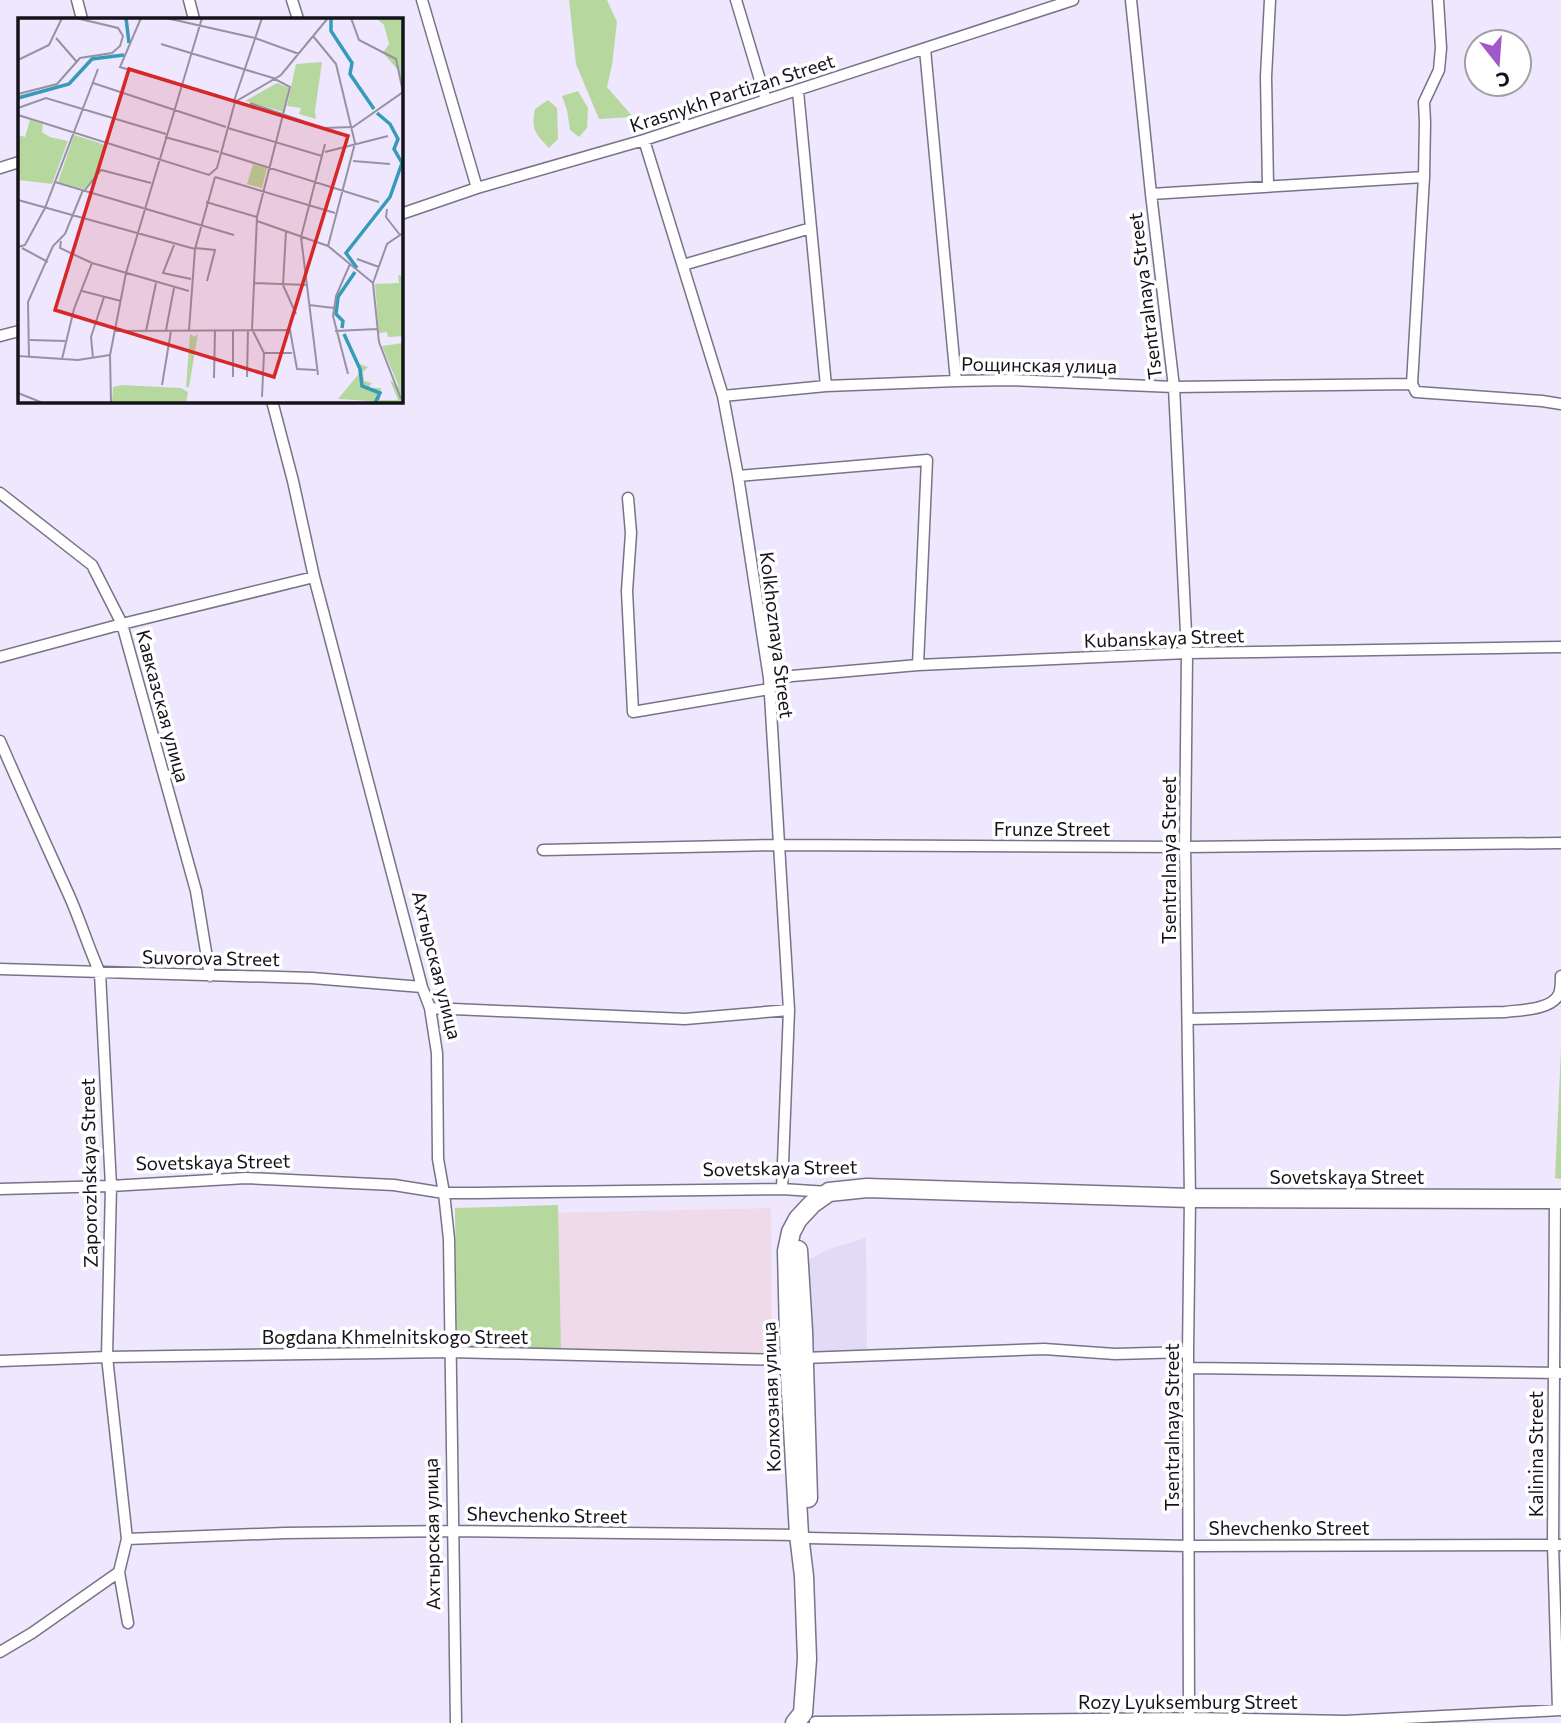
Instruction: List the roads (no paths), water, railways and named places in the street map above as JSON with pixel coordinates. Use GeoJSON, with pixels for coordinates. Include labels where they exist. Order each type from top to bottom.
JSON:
{"type":"FeatureCollection","features":[{"type":"Feature","properties":{"kind":"highway","name":"Sovetskaya Street"},"geometry":{"type":"LineString","coordinates":[[829,1192],[867,1188],[1190,1198],[1558,1199]]}},
{"type":"Feature","properties":{"kind":"highway","name":"Колхозная улица"},"geometry":{"type":"LineString","coordinates":[[804,1720],[807,1659],[803,1536],[808,1464],[787,1251],[790,1232],[798,1219],[811,1204],[829,1192]]}},
{"type":"Feature","properties":{"kind":"street"},"geometry":{"type":"LineString","coordinates":[[77,0],[82,18]]}},
{"type":"Feature","properties":{"kind":"street"},"geometry":{"type":"LineString","coordinates":[[189,0],[194,18]]}},
{"type":"Feature","properties":{"kind":"street"},"geometry":{"type":"LineString","coordinates":[[292,0],[298,18]]}},
{"type":"Feature","properties":{"kind":"street"},"geometry":{"type":"LineString","coordinates":[[422,0],[477,188]]}},
{"type":"Feature","properties":{"kind":"street"},"geometry":{"type":"LineString","coordinates":[[736,0],[766,100]]}},
{"type":"Feature","properties":{"kind":"street","name":"Krasnykh Partizan Street"},"geometry":{"type":"LineString","coordinates":[[402,214],[477,188],[644,140],[798,91],[1073,0]]}},
{"type":"Feature","properties":{"kind":"street","name":"Tsentralnaya Street"},"geometry":{"type":"LineString","coordinates":[[1131,0],[1150,194],[1174,387],[1187,653],[1185,847],[1190,1198],[1189,1721]]}},
{"type":"Feature","properties":{"kind":"street"},"geometry":{"type":"LineString","coordinates":[[1268,186],[1266,77],[1270,0]]}},
{"type":"Feature","properties":{"kind":"street"},"geometry":{"type":"LineString","coordinates":[[1412,384],[1424,177],[1424,102],[1439,70],[1441,48],[1438,0]]}},
{"type":"Feature","properties":{"kind":"street"},"geometry":{"type":"LineString","coordinates":[[925,49],[956,381]]}},
{"type":"Feature","properties":{"kind":"street"},"geometry":{"type":"LineString","coordinates":[[798,91],[827,386]]}},
{"type":"Feature","properties":{"kind":"street","name":"Kolkhoznaya Street"},"geometry":{"type":"LineString","coordinates":[[644,140],[723,396],[769,683],[789,1010],[782,1189]]}},
{"type":"Feature","properties":{"kind":"street"},"geometry":{"type":"LineString","coordinates":[[0,168],[18,162]]}},
{"type":"Feature","properties":{"kind":"street"},"geometry":{"type":"LineString","coordinates":[[1150,194],[1424,177]]}},
{"type":"Feature","properties":{"kind":"street"},"geometry":{"type":"LineString","coordinates":[[683,265],[811,228]]}},
{"type":"Feature","properties":{"kind":"street"},"geometry":{"type":"LineString","coordinates":[[0,336],[18,331]]}},
{"type":"Feature","properties":{"kind":"street","name":"Рощинская улица"},"geometry":{"type":"LineString","coordinates":[[723,396],[827,386],[1012,380],[1174,387],[1412,384],[1416,392],[1561,404]]}},
{"type":"Feature","properties":{"kind":"street","name":"Ахтырская улица"},"geometry":{"type":"LineString","coordinates":[[272,402],[314,577],[422,987],[430,1008],[437,1053],[438,1159],[449,1239],[456,1723]]}},
{"type":"Feature","properties":{"kind":"street"},"geometry":{"type":"LineString","coordinates":[[737,476],[927,460],[918,664]]}},
{"type":"Feature","properties":{"kind":"street","name":"Кавказская улица"},"geometry":{"type":"LineString","coordinates":[[0,493],[92,565],[122,624],[196,891],[210,976]]}},
{"type":"Feature","properties":{"kind":"street","name":"Kubanskaya Street"},"geometry":{"type":"LineString","coordinates":[[628,498],[631,533],[627,591],[633,712],[769,683],[918,664],[1187,653],[1561,647]]}},
{"type":"Feature","properties":{"kind":"street"},"geometry":{"type":"LineString","coordinates":[[0,657],[314,577]]}},
{"type":"Feature","properties":{"kind":"street","name":"Zaporozhskaya Street"},"geometry":{"type":"LineString","coordinates":[[0,741],[100,973],[111,1186],[107,1357],[127,1539],[119,1572],[128,1623]]}},
{"type":"Feature","properties":{"kind":"street","name":"Frunze Street"},"geometry":{"type":"LineString","coordinates":[[543,850],[778,845],[1185,847],[1561,843]]}},
{"type":"Feature","properties":{"kind":"street","name":"Suvorova Street"},"geometry":{"type":"LineString","coordinates":[[0,969],[312,978],[422,987]]}},
{"type":"Feature","properties":{"kind":"street"},"geometry":{"type":"LineString","coordinates":[[1188,1019],[1505,1012],[1542,1007],[1553,1001],[1559,993],[1561,976]]}},
{"type":"Feature","properties":{"kind":"street"},"geometry":{"type":"LineString","coordinates":[[430,1008],[685,1018],[789,1010]]}},
{"type":"Feature","properties":{"kind":"street","name":"Sovetskaya Street"},"geometry":{"type":"LineString","coordinates":[[0,1189],[246,1178],[394,1185],[444,1193],[478,1194],[782,1189],[829,1192]]}},
{"type":"Feature","properties":{"kind":"street","name":"Kalinina Street"},"geometry":{"type":"LineString","coordinates":[[1558,1199],[1559,1710]]}},
{"type":"Feature","properties":{"kind":"street","name":"Bogdana Khmelnitskogo Street"},"geometry":{"type":"LineString","coordinates":[[0,1361],[450,1352],[797,1359],[1044,1349],[1115,1354],[1188,1352]]}},
{"type":"Feature","properties":{"kind":"street"},"geometry":{"type":"LineString","coordinates":[[1189,1368],[1557,1373]]}},
{"type":"Feature","properties":{"kind":"street","name":"Shevchenko Street"},"geometry":{"type":"LineString","coordinates":[[127,1539],[285,1533],[453,1531],[803,1536],[1189,1546],[1557,1545]]}},
{"type":"Feature","properties":{"kind":"street"},"geometry":{"type":"LineString","coordinates":[[0,1652],[119,1572]]}},
{"type":"Feature","properties":{"kind":"street","name":"Rozy Lyuksemburg Street"},"geometry":{"type":"LineString","coordinates":[[804,1720],[1345,1721],[1559,1710]]}}]}
